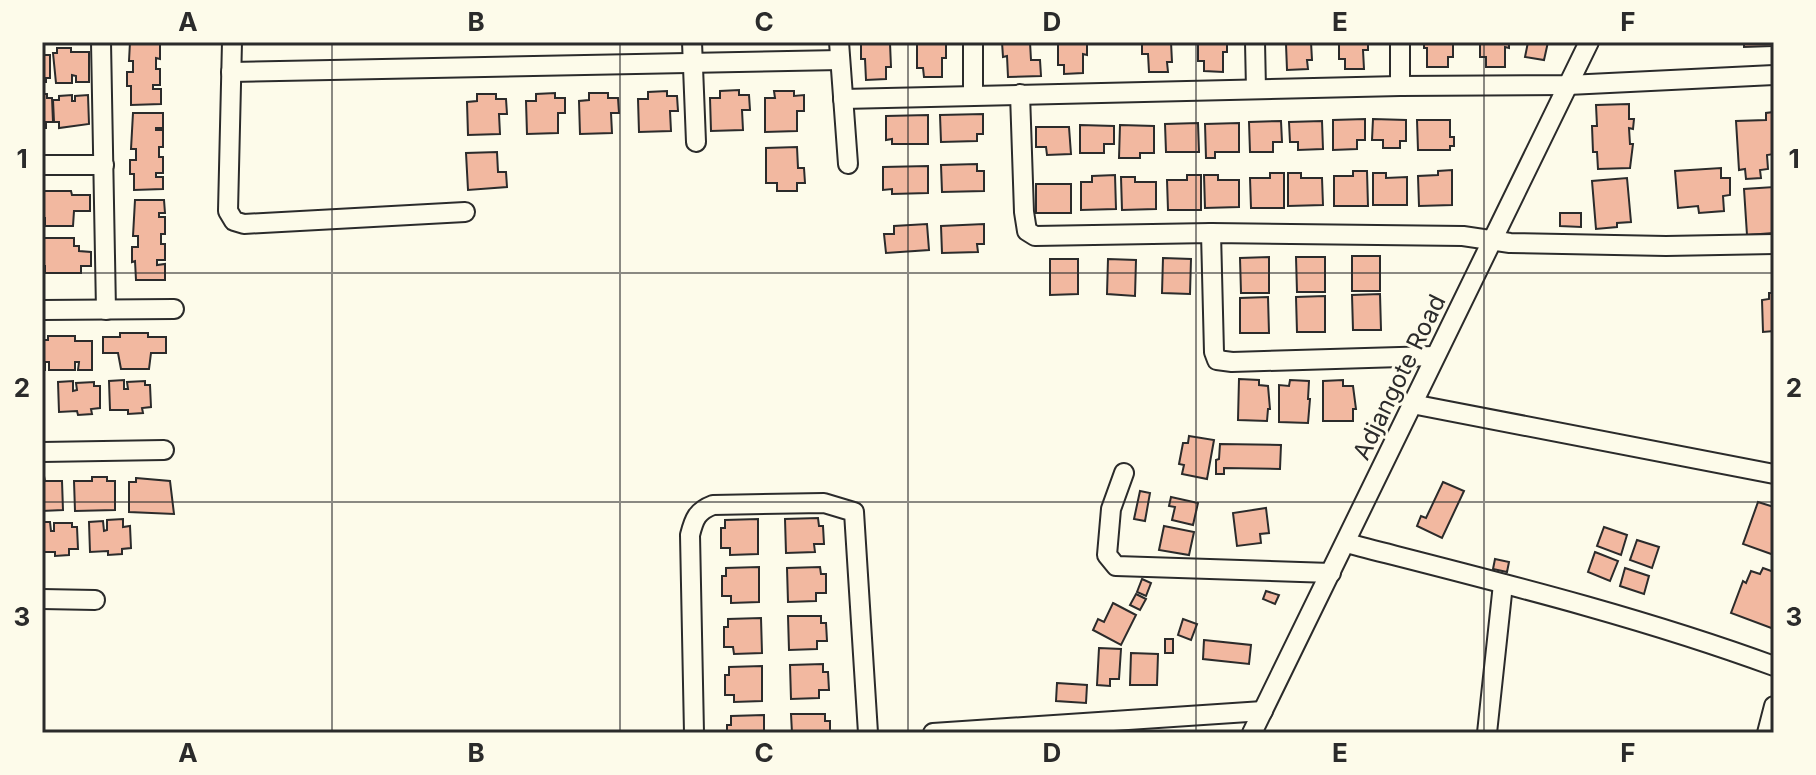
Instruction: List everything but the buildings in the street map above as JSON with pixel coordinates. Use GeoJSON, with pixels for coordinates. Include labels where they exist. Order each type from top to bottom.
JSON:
{"type":"FeatureCollection","features":[{"type":"Feature","properties":{"kind":"street"},"geometry":{"type":"LineString","coordinates":[[101,42],[106,310]]}},
{"type":"Feature","properties":{"kind":"street"},"geometry":{"type":"LineString","coordinates":[[232,42],[228,211],[234,221],[244,224],[465,212]]}},
{"type":"Feature","properties":{"kind":"street"},"geometry":{"type":"LineString","coordinates":[[692,42],[696,142]]}},
{"type":"Feature","properties":{"kind":"street"},"geometry":{"type":"LineString","coordinates":[[973,42],[973,95]]}},
{"type":"Feature","properties":{"kind":"street"},"geometry":{"type":"LineString","coordinates":[[1255,42],[1256,89]]}},
{"type":"Feature","properties":{"kind":"street"},"geometry":{"type":"LineString","coordinates":[[1400,42],[1400,86]]}},
{"type":"Feature","properties":{"kind":"street","name":"Adjangote Road"},"geometry":{"type":"LineString","coordinates":[[1252,733],[1589,42]]}},
{"type":"Feature","properties":{"kind":"street"},"geometry":{"type":"LineString","coordinates":[[231,72],[692,63],[839,51],[848,164]]}},
{"type":"Feature","properties":{"kind":"street"},"geometry":{"type":"LineString","coordinates":[[843,99],[1568,85],[1774,75]]}},
{"type":"Feature","properties":{"kind":"street"},"geometry":{"type":"LineString","coordinates":[[1020,94],[1027,231],[1035,236],[1211,233],[1463,236],[1492,241],[1666,246],[1774,244]]}},
{"type":"Feature","properties":{"kind":"street"},"geometry":{"type":"LineString","coordinates":[[42,165],[104,165]]}},
{"type":"Feature","properties":{"kind":"street"},"geometry":{"type":"LineString","coordinates":[[1211,233],[1214,352],[1217,360],[1434,356]]}},
{"type":"Feature","properties":{"kind":"street"},"geometry":{"type":"LineString","coordinates":[[42,310],[174,309]]}},
{"type":"Feature","properties":{"kind":"street"},"geometry":{"type":"LineString","coordinates":[[1412,404],[1774,474]]}},
{"type":"Feature","properties":{"kind":"street"},"geometry":{"type":"LineString","coordinates":[[42,452],[164,450]]}},
{"type":"Feature","properties":{"kind":"street"},"geometry":{"type":"LineString","coordinates":[[1124,473],[1111,509],[1109,525],[1107,555],[1116,566],[1331,573]]}},
{"type":"Feature","properties":{"kind":"street"},"geometry":{"type":"LineString","coordinates":[[694,733],[690,535],[694,519],[702,509],[713,505],[824,503],[854,512],[868,733]]}},
{"type":"Feature","properties":{"kind":"street"},"geometry":{"type":"LineString","coordinates":[[1346,543],[1612,614],[1774,666]]}},
{"type":"Feature","properties":{"kind":"street"},"geometry":{"type":"LineString","coordinates":[[1487,733],[1503,584]]}},
{"type":"Feature","properties":{"kind":"street"},"geometry":{"type":"LineString","coordinates":[[42,599],[95,600]]}},
{"type":"Feature","properties":{"kind":"street"},"geometry":{"type":"LineString","coordinates":[[1767,733],[1774,706]]}},
{"type":"Feature","properties":{"kind":"street"},"geometry":{"type":"LineString","coordinates":[[933,733],[1263,711]]}}]}
